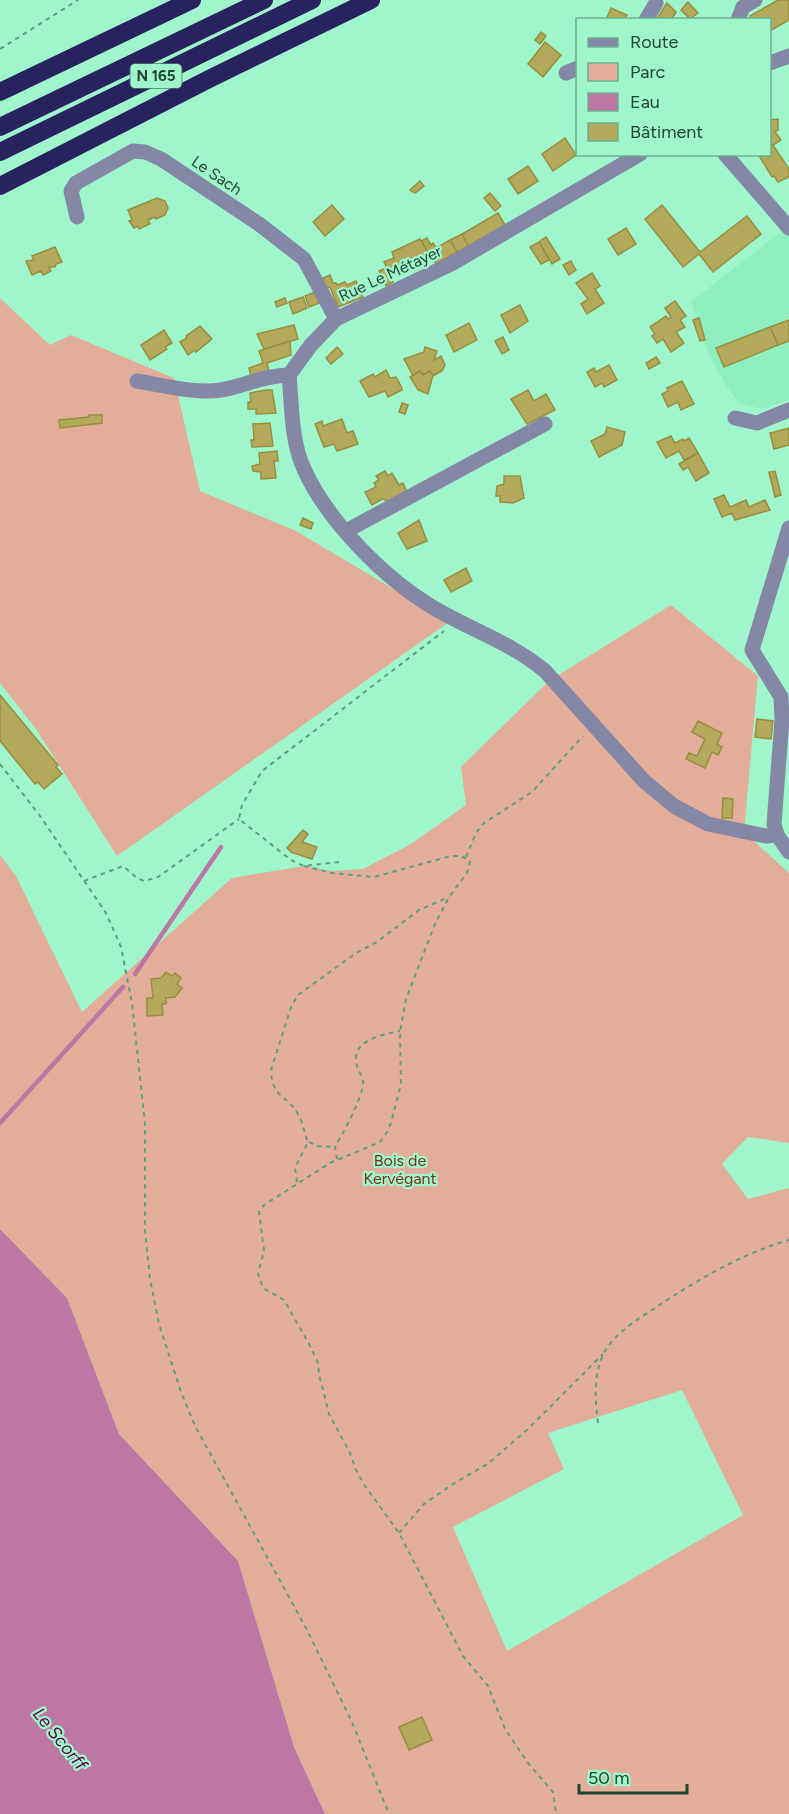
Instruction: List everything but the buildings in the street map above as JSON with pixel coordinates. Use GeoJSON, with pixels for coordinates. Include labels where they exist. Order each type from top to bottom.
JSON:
{"type":"FeatureCollection","features":[{"type":"Feature","properties":{"kind":"highway"},"geometry":{"type":"LineString","coordinates":[[0,92],[192,0]]}},
{"type":"Feature","properties":{"kind":"highway","name":"N 165"},"geometry":{"type":"LineString","coordinates":[[0,127],[264,0]]}},
{"type":"Feature","properties":{"kind":"highway","name":"N 165"},"geometry":{"type":"LineString","coordinates":[[0,152],[312,0]]}},
{"type":"Feature","properties":{"kind":"highway"},"geometry":{"type":"LineString","coordinates":[[0,186],[209,79],[371,0]]}},
{"type":"Feature","properties":{"kind":"street"},"geometry":{"type":"LineString","coordinates":[[739,18],[743,7],[755,0]]}},
{"type":"Feature","properties":{"kind":"street"},"geometry":{"type":"LineString","coordinates":[[647,18],[656,3]]}},
{"type":"Feature","properties":{"kind":"street"},"geometry":{"type":"LineString","coordinates":[[771,63],[789,56]]}},
{"type":"Feature","properties":{"kind":"street","name":"Le Sach"},"geometry":{"type":"LineString","coordinates":[[77,217],[71,191],[75,183],[132,151],[145,152],[161,159],[259,224],[304,259],[336,319]]}},
{"type":"Feature","properties":{"kind":"street","name":"Rue Le Métayer"},"geometry":{"type":"LineString","coordinates":[[289,375],[311,345],[336,319],[453,263],[637,156]]}},
{"type":"Feature","properties":{"kind":"street"},"geometry":{"type":"LineString","coordinates":[[727,156],[789,228]]}},
{"type":"Feature","properties":{"kind":"street"},"geometry":{"type":"LineString","coordinates":[[137,381],[207,391],[221,390],[275,375],[289,375],[294,436],[304,469],[330,514],[377,567],[435,609],[529,657],[545,671],[644,781],[674,806],[708,824],[766,836],[777,835]]}},
{"type":"Feature","properties":{"kind":"street"},"geometry":{"type":"LineString","coordinates":[[735,418],[757,423],[789,410]]}},
{"type":"Feature","properties":{"kind":"street"},"geometry":{"type":"LineString","coordinates":[[346,531],[545,424]]}},
{"type":"Feature","properties":{"kind":"street"},"geometry":{"type":"LineString","coordinates":[[789,528],[752,650],[781,697],[782,720],[774,824],[777,835],[789,852]]}},
{"type":"Feature","properties":{"kind":"path"},"geometry":{"type":"LineString","coordinates":[[0,49],[78,0]]}},
{"type":"Feature","properties":{"kind":"path"},"geometry":{"type":"LineString","coordinates":[[84,881],[123,866],[144,881],[158,877],[239,819],[242,805],[262,771],[458,620]]}},
{"type":"Feature","properties":{"kind":"path"},"geometry":{"type":"LineString","coordinates":[[465,858],[476,832],[484,823],[532,792],[593,725]]}},
{"type":"Feature","properties":{"kind":"path"},"geometry":{"type":"LineString","coordinates":[[0,764],[40,816],[106,913],[121,947],[128,974],[145,1124],[145,1232],[150,1280],[159,1324],[181,1392],[200,1435],[306,1628],[352,1722],[389,1814]]}},
{"type":"Feature","properties":{"kind":"path"},"geometry":{"type":"LineString","coordinates":[[239,819],[291,860],[332,873],[374,877],[451,856],[470,861],[470,868],[449,897],[409,988],[402,1012],[400,1031],[401,1084],[387,1132],[380,1142],[337,1160],[297,1182],[264,1205],[259,1212],[264,1251],[258,1274],[263,1288],[284,1300],[309,1344],[318,1363],[329,1414],[350,1453],[364,1486],[399,1533],[463,1656],[488,1686],[505,1730],[528,1763],[553,1792],[558,1814]]}},
{"type":"Feature","properties":{"kind":"path"},"geometry":{"type":"LineString","coordinates":[[304,866],[339,862]]}},
{"type":"Feature","properties":{"kind":"path"},"geometry":{"type":"LineString","coordinates":[[297,1182],[295,1168],[308,1142],[299,1115],[292,1105],[282,1099],[276,1091],[271,1070],[291,1007],[298,995],[356,953],[377,942],[418,910],[449,897]]}},
{"type":"Feature","properties":{"kind":"path"},"geometry":{"type":"LineString","coordinates":[[337,1160],[335,1147],[344,1133],[361,1092],[363,1080],[357,1071],[355,1056],[361,1046],[377,1036],[400,1031]]}},
{"type":"Feature","properties":{"kind":"path"},"geometry":{"type":"LineString","coordinates":[[308,1142],[318,1146],[335,1147]]}},
{"type":"Feature","properties":{"kind":"path"},"geometry":{"type":"LineString","coordinates":[[598,1423],[595,1389],[598,1369],[611,1342],[635,1321],[708,1274],[735,1260],[789,1240]]}},
{"type":"Feature","properties":{"kind":"path"},"geometry":{"type":"LineString","coordinates":[[399,1533],[424,1504],[489,1463],[529,1428],[605,1352]]}},
{"type":"Feature","properties":{"kind":"shaded area"},"geometry":{"type":"Polygon","coordinates":[[[787,227],[789,229],[789,400],[761,409],[739,403],[728,388],[714,365],[701,335],[691,302],[787,227]]]}},
{"type":"Feature","properties":{"kind":"green space"},"geometry":{"type":"Polygon","coordinates":[[[0,298],[50,345],[71,335],[174,378],[200,491],[296,531],[449,622],[117,856],[36,729],[0,683],[0,298]]]}},
{"type":"Feature","properties":{"kind":"green space","name":"Bois de Kervégant"},"geometry":{"type":"Polygon","coordinates":[[[671,605],[758,676],[744,832],[789,873],[789,1143],[748,1137],[722,1164],[748,1199],[789,1188],[789,1814],[325,1814],[294,1747],[238,1561],[119,1434],[67,1298],[0,1229],[0,855],[16,876],[82,1012],[232,878],[304,866],[332,871],[363,869],[411,844],[466,805],[461,767],[549,681],[671,605]],[[682,1390],[548,1433],[564,1469],[453,1527],[507,1651],[743,1515],[682,1390]]]}},
{"type":"Feature","properties":{"kind":"water","name":"Le Scorff"},"geometry":{"type":"Polygon","coordinates":[[[0,1229],[67,1298],[119,1434],[238,1561],[294,1747],[325,1814],[0,1814],[0,1229]]]}},
{"type":"Feature","properties":{"kind":"waterway"},"geometry":{"type":"LineString","coordinates":[[135,974],[221,847]]}},
{"type":"Feature","properties":{"kind":"waterway"},"geometry":{"type":"LineString","coordinates":[[0,1123],[123,987]]}}]}
